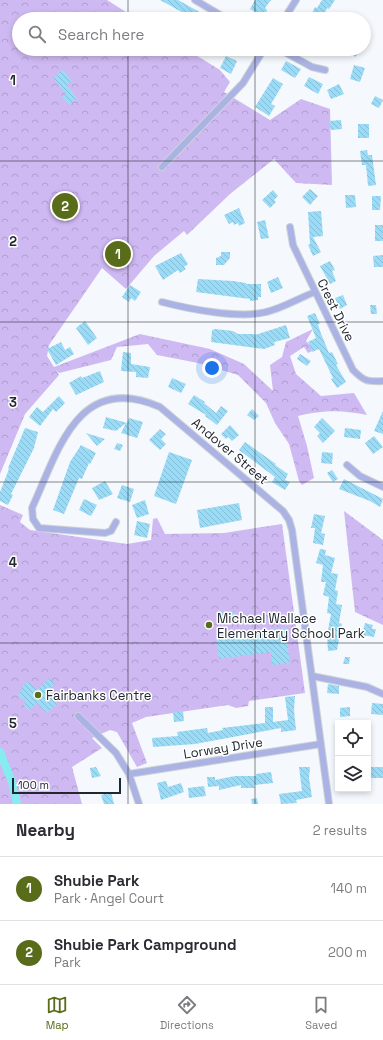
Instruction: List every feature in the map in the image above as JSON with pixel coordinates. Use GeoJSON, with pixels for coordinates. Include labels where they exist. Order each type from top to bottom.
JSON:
{"type":"FeatureCollection","features":[{"type":"Feature","properties":{"kind":"street"},"geometry":{"type":"LineString","coordinates":[[195,0],[216,12]]}},
{"type":"Feature","properties":{"kind":"street"},"geometry":{"type":"LineString","coordinates":[[288,12],[296,0]]}},
{"type":"Feature","properties":{"kind":"street"},"geometry":{"type":"LineString","coordinates":[[162,167],[243,83],[260,56]]}},
{"type":"Feature","properties":{"kind":"street"},"geometry":{"type":"LineString","coordinates":[[291,56],[312,68],[325,70]]}},
{"type":"Feature","properties":{"kind":"street","name":"Crest Drive"},"geometry":{"type":"LineString","coordinates":[[290,227],[293,245],[353,370],[362,380],[370,382],[383,381]]}},
{"type":"Feature","properties":{"kind":"street"},"geometry":{"type":"LineString","coordinates":[[162,302],[184,307],[253,314],[271,311],[315,292]]}},
{"type":"Feature","properties":{"kind":"street","name":"Andover Street"},"geometry":{"type":"LineString","coordinates":[[116,522],[110,531],[105,533],[39,528],[33,519],[32,508],[68,430],[88,409],[108,400],[136,399],[160,407],[283,511],[289,520],[292,530],[329,804]]}},
{"type":"Feature","properties":{"kind":"street"},"geometry":{"type":"LineString","coordinates":[[347,466],[360,476],[383,487]]}},
{"type":"Feature","properties":{"kind":"street"},"geometry":{"type":"LineString","coordinates":[[312,676],[367,687],[383,694]]}},
{"type":"Feature","properties":{"kind":"street"},"geometry":{"type":"LineString","coordinates":[[78,716],[116,753],[129,774],[139,804]]}},
{"type":"Feature","properties":{"kind":"street","name":"Lorway Drive"},"geometry":{"type":"LineString","coordinates":[[129,774],[321,744]]}},
{"type":"Feature","properties":{"kind":"green space"},"geometry":{"type":"Polygon","coordinates":[[[0,0],[107,0],[126,12],[12,12],[12,56],[197,56],[220,70],[230,82],[224,92],[270,120],[301,99],[330,109],[332,185],[296,183],[274,159],[230,194],[187,235],[184,231],[154,256],[126,289],[102,268],[49,345],[47,356],[54,367],[140,334],[210,349],[244,364],[273,391],[270,365],[282,357],[286,342],[313,329],[306,341],[314,350],[308,353],[304,347],[290,356],[296,374],[321,396],[354,393],[367,415],[332,411],[298,416],[307,446],[314,478],[302,485],[299,481],[289,444],[275,423],[266,403],[238,375],[198,363],[157,355],[148,344],[117,347],[111,360],[59,373],[56,370],[59,375],[25,414],[0,474],[0,0]]]}},
{"type":"Feature","properties":{"kind":"green space"},"geometry":{"type":"Polygon","coordinates":[[[0,505],[23,515],[20,522],[30,530],[127,544],[151,540],[153,519],[157,518],[165,534],[224,533],[282,524],[305,693],[249,701],[248,706],[236,708],[228,705],[146,717],[132,723],[147,763],[137,767],[117,732],[110,730],[92,738],[102,748],[72,767],[82,804],[0,804],[0,505]]]}},
{"type":"Feature","properties":{"kind":"green space"},"geometry":{"type":"Polygon","coordinates":[[[344,511],[383,540],[383,625],[355,612],[344,511]]]}},
{"type":"Feature","properties":{"kind":"building"},"geometry":{"type":"Polygon","coordinates":[[[160,0],[178,0],[199,12],[182,12],[160,0]]]}},
{"type":"Feature","properties":{"kind":"building"},"geometry":{"type":"Polygon","coordinates":[[[255,0],[271,0],[265,8],[267,10],[266,12],[255,12],[250,9],[255,0]]]}},
{"type":"Feature","properties":{"kind":"building"},"geometry":{"type":"Polygon","coordinates":[[[322,0],[335,0],[325,12],[312,12],[315,7],[317,8],[322,0]]]}},
{"type":"Feature","properties":{"kind":"building"},"geometry":{"type":"Polygon","coordinates":[[[226,56],[237,61],[231,74],[220,68],[226,56]]]}},
{"type":"Feature","properties":{"kind":"building"},"geometry":{"type":"Polygon","coordinates":[[[286,61],[301,69],[295,78],[281,70],[286,61]]]}},
{"type":"Feature","properties":{"kind":"building"},"geometry":{"type":"Polygon","coordinates":[[[354,65],[365,68],[360,82],[350,79],[354,65]]]}},
{"type":"Feature","properties":{"kind":"building"},"geometry":{"type":"Polygon","coordinates":[[[63,70],[72,81],[67,85],[77,98],[69,105],[62,96],[66,94],[53,78],[63,70]]]}},
{"type":"Feature","properties":{"kind":"building"},"geometry":{"type":"Polygon","coordinates":[[[309,77],[323,84],[318,94],[304,86],[309,77]]]}},
{"type":"Feature","properties":{"kind":"building"},"geometry":{"type":"Polygon","coordinates":[[[273,78],[283,84],[271,104],[275,106],[269,116],[255,107],[273,78]]]}},
{"type":"Feature","properties":{"kind":"building"},"geometry":{"type":"Polygon","coordinates":[[[339,84],[344,94],[331,99],[327,90],[339,84]]]}},
{"type":"Feature","properties":{"kind":"building"},"geometry":{"type":"Polygon","coordinates":[[[375,96],[383,100],[379,108],[371,104],[375,96]]]}},
{"type":"Feature","properties":{"kind":"building"},"geometry":{"type":"Polygon","coordinates":[[[341,120],[342,129],[331,130],[329,121],[341,120]]]}},
{"type":"Feature","properties":{"kind":"building"},"geometry":{"type":"Polygon","coordinates":[[[358,124],[369,124],[369,138],[358,138],[358,124]]]}},
{"type":"Feature","properties":{"kind":"building"},"geometry":{"type":"Polygon","coordinates":[[[367,150],[368,155],[372,155],[376,185],[368,186],[366,165],[362,165],[360,151],[367,150]]]}},
{"type":"Feature","properties":{"kind":"building"},"geometry":{"type":"Polygon","coordinates":[[[310,189],[318,196],[310,205],[302,197],[310,189]]]}},
{"type":"Feature","properties":{"kind":"building"},"geometry":{"type":"Polygon","coordinates":[[[273,190],[278,196],[274,200],[276,202],[270,208],[262,200],[273,190]]]}},
{"type":"Feature","properties":{"kind":"building"},"geometry":{"type":"Polygon","coordinates":[[[345,195],[355,195],[356,207],[346,208],[345,195]]]}},
{"type":"Feature","properties":{"kind":"building"},"geometry":{"type":"Polygon","coordinates":[[[372,196],[381,196],[380,210],[372,210],[372,196]]]}},
{"type":"Feature","properties":{"kind":"building"},"geometry":{"type":"Polygon","coordinates":[[[239,208],[245,223],[239,226],[238,223],[234,225],[233,222],[229,224],[224,215],[239,208]]]}},
{"type":"Feature","properties":{"kind":"building"},"geometry":{"type":"Polygon","coordinates":[[[321,211],[323,236],[313,237],[321,252],[313,256],[308,245],[310,244],[308,212],[321,211]]]}},
{"type":"Feature","properties":{"kind":"building"},"geometry":{"type":"Polygon","coordinates":[[[265,220],[269,238],[261,239],[257,222],[265,220]]]}},
{"type":"Feature","properties":{"kind":"building"},"geometry":{"type":"Polygon","coordinates":[[[375,225],[383,225],[383,241],[375,241],[375,225]]]}},
{"type":"Feature","properties":{"kind":"building"},"geometry":{"type":"Polygon","coordinates":[[[221,252],[230,252],[230,258],[224,265],[216,265],[216,258],[221,256],[221,252]]]}},
{"type":"Feature","properties":{"kind":"building"},"geometry":{"type":"Polygon","coordinates":[[[181,253],[188,264],[184,267],[186,269],[180,273],[178,270],[163,280],[155,266],[181,253]]]}},
{"type":"Feature","properties":{"kind":"building"},"geometry":{"type":"Polygon","coordinates":[[[383,255],[383,267],[374,267],[373,256],[383,255]]]}},
{"type":"Feature","properties":{"kind":"building"},"geometry":{"type":"Polygon","coordinates":[[[330,261],[335,270],[332,271],[336,281],[330,284],[320,266],[330,261]]]}},
{"type":"Feature","properties":{"kind":"building"},"geometry":{"type":"Polygon","coordinates":[[[278,277],[283,288],[271,293],[267,282],[278,277]]]}},
{"type":"Feature","properties":{"kind":"building"},"geometry":{"type":"Polygon","coordinates":[[[198,279],[261,284],[261,297],[258,297],[258,300],[250,301],[250,299],[196,292],[198,279]]]}},
{"type":"Feature","properties":{"kind":"building"},"geometry":{"type":"Polygon","coordinates":[[[130,285],[141,292],[135,301],[131,298],[129,302],[122,297],[130,285]]]}},
{"type":"Feature","properties":{"kind":"building"},"geometry":{"type":"Polygon","coordinates":[[[343,295],[347,305],[340,309],[335,298],[343,295]]]}},
{"type":"Feature","properties":{"kind":"building"},"geometry":{"type":"Polygon","coordinates":[[[370,305],[376,305],[377,314],[371,314],[370,305]]]}},
{"type":"Feature","properties":{"kind":"building"},"geometry":{"type":"Polygon","coordinates":[[[315,313],[320,324],[318,324],[320,331],[329,353],[332,352],[338,364],[336,365],[346,382],[337,388],[331,379],[333,378],[319,349],[312,352],[308,342],[316,338],[307,316],[315,313]]]}},
{"type":"Feature","properties":{"kind":"building"},"geometry":{"type":"Polygon","coordinates":[[[85,321],[97,338],[88,345],[76,328],[85,321]]]}},
{"type":"Feature","properties":{"kind":"building"},"geometry":{"type":"Polygon","coordinates":[[[286,325],[290,338],[274,342],[275,345],[264,349],[211,342],[212,330],[215,329],[233,331],[238,334],[255,335],[286,325]]]}},
{"type":"Feature","properties":{"kind":"building"},"geometry":{"type":"Polygon","coordinates":[[[61,342],[65,350],[70,347],[74,354],[56,365],[47,349],[61,342]]]}},
{"type":"Feature","properties":{"kind":"building"},"geometry":{"type":"Polygon","coordinates":[[[123,352],[131,353],[131,364],[150,367],[148,378],[136,377],[136,372],[121,371],[123,352]]]}},
{"type":"Feature","properties":{"kind":"building"},"geometry":{"type":"Polygon","coordinates":[[[300,354],[311,361],[307,366],[297,359],[300,354]]]}},
{"type":"Feature","properties":{"kind":"building"},"geometry":{"type":"Polygon","coordinates":[[[100,371],[104,382],[76,395],[69,383],[81,376],[82,378],[100,371]]]}},
{"type":"Feature","properties":{"kind":"building"},"geometry":{"type":"Polygon","coordinates":[[[172,378],[186,384],[181,393],[168,387],[172,378]]]}},
{"type":"Feature","properties":{"kind":"building"},"geometry":{"type":"Polygon","coordinates":[[[194,395],[205,402],[204,403],[216,413],[221,406],[228,411],[217,425],[205,416],[206,415],[188,404],[194,395]]]}},
{"type":"Feature","properties":{"kind":"building"},"geometry":{"type":"Polygon","coordinates":[[[59,396],[65,403],[56,412],[53,409],[40,426],[29,417],[37,407],[43,412],[59,396]]]}},
{"type":"Feature","properties":{"kind":"building"},"geometry":{"type":"Polygon","coordinates":[[[252,409],[259,416],[254,420],[247,415],[252,409]]]}},
{"type":"Feature","properties":{"kind":"building"},"geometry":{"type":"Polygon","coordinates":[[[383,411],[383,434],[374,431],[383,411]]]}},
{"type":"Feature","properties":{"kind":"building"},"geometry":{"type":"Polygon","coordinates":[[[106,417],[127,423],[129,418],[143,422],[137,438],[121,433],[126,423],[116,431],[103,428],[106,417]]]}},
{"type":"Feature","properties":{"kind":"building"},"geometry":{"type":"Polygon","coordinates":[[[322,418],[335,431],[323,443],[317,436],[320,433],[314,427],[322,418]]]}},
{"type":"Feature","properties":{"kind":"building"},"geometry":{"type":"Polygon","coordinates":[[[230,425],[239,435],[232,441],[228,437],[226,439],[221,434],[230,425]]]}},
{"type":"Feature","properties":{"kind":"building"},"geometry":{"type":"Polygon","coordinates":[[[25,428],[38,432],[34,448],[11,494],[13,495],[8,505],[0,501],[0,492],[9,469],[8,468],[25,428]]]}},
{"type":"Feature","properties":{"kind":"building"},"geometry":{"type":"Polygon","coordinates":[[[345,428],[361,430],[360,439],[344,437],[345,428]]]}},
{"type":"Feature","properties":{"kind":"building"},"geometry":{"type":"Polygon","coordinates":[[[160,429],[166,434],[161,439],[166,444],[160,450],[149,440],[160,429]]]}},
{"type":"Feature","properties":{"kind":"building"},"geometry":{"type":"Polygon","coordinates":[[[86,433],[105,439],[97,446],[86,433]]]}},
{"type":"Feature","properties":{"kind":"building"},"geometry":{"type":"Polygon","coordinates":[[[374,436],[383,447],[373,454],[365,443],[374,436]]]}},
{"type":"Feature","properties":{"kind":"building"},"geometry":{"type":"Polygon","coordinates":[[[245,442],[288,474],[285,480],[290,482],[285,490],[272,482],[275,477],[239,450],[245,442]]]}},
{"type":"Feature","properties":{"kind":"building"},"geometry":{"type":"Polygon","coordinates":[[[117,443],[123,445],[120,451],[114,449],[117,443]]]}},
{"type":"Feature","properties":{"kind":"building"},"geometry":{"type":"Polygon","coordinates":[[[81,445],[96,453],[90,464],[89,463],[82,479],[79,478],[64,514],[53,510],[70,462],[81,445]]]}},
{"type":"Feature","properties":{"kind":"building"},"geometry":{"type":"Polygon","coordinates":[[[169,452],[192,460],[176,504],[154,496],[169,452]]]}},
{"type":"Feature","properties":{"kind":"building"},"geometry":{"type":"Polygon","coordinates":[[[322,452],[333,453],[332,464],[321,463],[322,452]]]}},
{"type":"Feature","properties":{"kind":"building"},"geometry":{"type":"Polygon","coordinates":[[[332,470],[338,479],[333,482],[327,473],[332,470]]]}},
{"type":"Feature","properties":{"kind":"building"},"geometry":{"type":"Polygon","coordinates":[[[344,479],[383,499],[380,507],[370,501],[339,489],[344,479]]]}},
{"type":"Feature","properties":{"kind":"building"},"geometry":{"type":"Polygon","coordinates":[[[105,481],[113,494],[99,500],[92,488],[105,481]]]}},
{"type":"Feature","properties":{"kind":"building"},"geometry":{"type":"Polygon","coordinates":[[[122,485],[134,489],[130,502],[117,498],[122,485]]]}},
{"type":"Feature","properties":{"kind":"building"},"geometry":{"type":"Polygon","coordinates":[[[84,499],[97,505],[91,516],[79,510],[84,499]]]}},
{"type":"Feature","properties":{"kind":"building"},"geometry":{"type":"Polygon","coordinates":[[[145,500],[149,514],[137,518],[132,505],[145,500]]]}},
{"type":"Feature","properties":{"kind":"building"},"geometry":{"type":"Polygon","coordinates":[[[239,503],[242,520],[200,528],[197,510],[239,503]]]}},
{"type":"Feature","properties":{"kind":"building"},"geometry":{"type":"Polygon","coordinates":[[[314,514],[325,516],[321,533],[325,534],[323,545],[313,543],[315,528],[311,528],[314,514]]]}},
{"type":"Feature","properties":{"kind":"building"},"geometry":{"type":"Polygon","coordinates":[[[137,521],[150,524],[147,538],[134,535],[137,521]]]}},
{"type":"Feature","properties":{"kind":"building"},"geometry":{"type":"Polygon","coordinates":[[[320,549],[326,550],[325,555],[335,558],[331,573],[338,574],[335,590],[338,591],[336,604],[342,605],[339,623],[342,624],[337,650],[328,651],[327,636],[331,614],[327,613],[329,597],[323,595],[326,582],[321,582],[323,565],[316,563],[320,549]]]}},
{"type":"Feature","properties":{"kind":"building"},"geometry":{"type":"Polygon","coordinates":[[[234,611],[235,617],[218,618],[218,612],[234,611]]]}},
{"type":"Feature","properties":{"kind":"building"},"geometry":{"type":"Polygon","coordinates":[[[365,623],[373,625],[372,629],[376,629],[374,637],[362,635],[365,623]]]}},
{"type":"Feature","properties":{"kind":"building"},"geometry":{"type":"Polygon","coordinates":[[[285,628],[290,663],[272,665],[271,652],[219,659],[216,637],[285,628]]]}},
{"type":"Feature","properties":{"kind":"building"},"geometry":{"type":"Polygon","coordinates":[[[345,657],[350,657],[349,664],[343,664],[345,657]]]}},
{"type":"Feature","properties":{"kind":"building","name":"Fairbanks Centre"},"geometry":{"type":"Polygon","coordinates":[[[49,678],[55,684],[46,693],[57,704],[47,713],[37,703],[29,710],[23,704],[26,702],[18,695],[22,689],[21,688],[28,681],[37,690],[49,678]]]}},
{"type":"Feature","properties":{"kind":"building"},"geometry":{"type":"Polygon","coordinates":[[[328,684],[339,686],[339,694],[327,693],[328,684]]]}},
{"type":"Feature","properties":{"kind":"building"},"geometry":{"type":"Polygon","coordinates":[[[295,696],[294,710],[296,730],[281,732],[281,728],[195,744],[153,747],[152,738],[178,736],[177,732],[207,728],[208,733],[223,730],[222,728],[265,723],[265,707],[273,707],[273,722],[288,720],[285,697],[295,696]]]}},
{"type":"Feature","properties":{"kind":"building"},"geometry":{"type":"Polygon","coordinates":[[[372,703],[383,704],[383,715],[371,714],[372,703]]]}},
{"type":"Feature","properties":{"kind":"building"},"geometry":{"type":"Polygon","coordinates":[[[350,707],[350,716],[340,717],[340,708],[350,707]]]}},
{"type":"Feature","properties":{"kind":"building"},"geometry":{"type":"Polygon","coordinates":[[[183,711],[184,721],[174,722],[173,712],[183,711]]]}},
{"type":"Feature","properties":{"kind":"building"},"geometry":{"type":"Polygon","coordinates":[[[96,767],[101,776],[92,778],[90,768],[96,767]]]}},
{"type":"Feature","properties":{"kind":"building"},"geometry":{"type":"Polygon","coordinates":[[[299,767],[310,767],[309,778],[312,797],[296,800],[297,803],[281,804],[279,794],[302,791],[299,767]]]}},
{"type":"Feature","properties":{"kind":"building"},"geometry":{"type":"Polygon","coordinates":[[[371,767],[383,767],[383,778],[371,778],[371,767]]]}},
{"type":"Feature","properties":{"kind":"building"},"geometry":{"type":"Polygon","coordinates":[[[271,772],[273,783],[254,785],[255,788],[241,788],[241,785],[219,790],[219,786],[208,787],[207,777],[215,777],[215,780],[235,776],[256,776],[256,774],[271,772]]]}},
{"type":"Feature","properties":{"kind":"building"},"geometry":{"type":"Polygon","coordinates":[[[166,781],[168,787],[181,783],[184,792],[161,800],[157,783],[166,781]]]}},
{"type":"Feature","properties":{"kind":"building"},"geometry":{"type":"Polygon","coordinates":[[[204,786],[206,796],[189,798],[188,788],[204,786]]]}},
{"type":"Feature","properties":{"kind":"building"},"geometry":{"type":"Polygon","coordinates":[[[111,792],[114,804],[104,804],[101,795],[111,792]]]}},
{"type":"Feature","properties":{"kind":"building"},"geometry":{"type":"Polygon","coordinates":[[[257,798],[258,804],[252,804],[251,799],[257,798]]]}},
{"type":"Feature","properties":{"kind":"waterway"},"geometry":{"type":"LineString","coordinates":[[0,752],[12,782],[17,804]]}},
{"type":"Feature","properties":{"kind":"place","name":"Shubie Park Campground"},"geometry":{"type":"Point","coordinates":[65,206]}},
{"type":"Feature","properties":{"kind":"place","name":"Shubie Park"},"geometry":{"type":"Point","coordinates":[118,254]}},
{"type":"Feature","properties":{"kind":"place","name":"Michael Wallace Elementary School Park"},"geometry":{"type":"Point","coordinates":[209,625]}},
{"type":"Feature","properties":{"kind":"place","name":"Fairbanks Centre"},"geometry":{"type":"Point","coordinates":[38,695]}}]}
